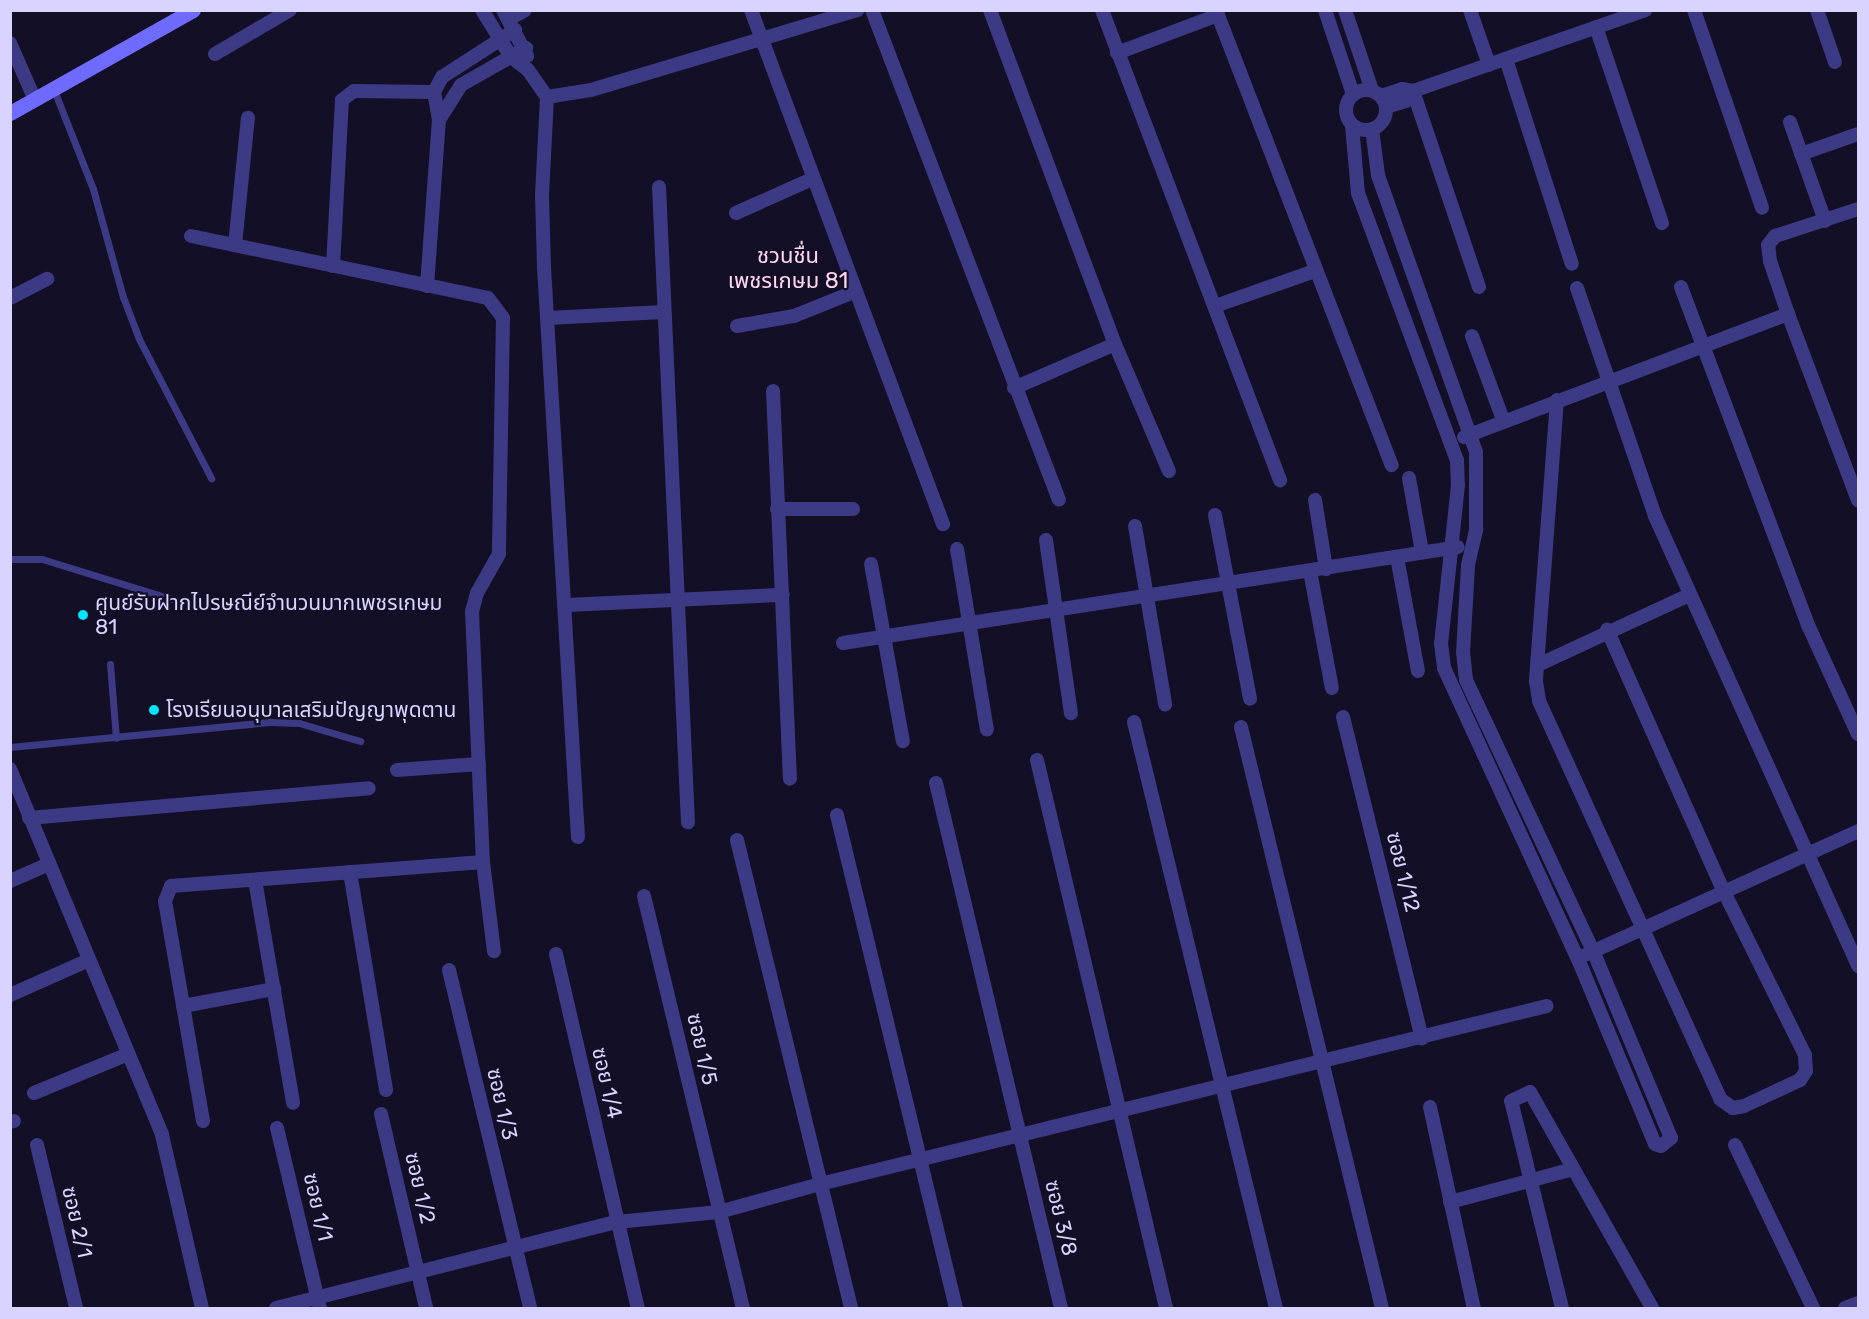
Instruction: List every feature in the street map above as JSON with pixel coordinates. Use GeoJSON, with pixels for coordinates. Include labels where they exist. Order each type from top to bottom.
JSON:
{"type":"FeatureCollection","features":[{"type":"Feature","properties":{"kind":"main road"},"geometry":{"type":"LineString","coordinates":[[10,113],[193,10]]}},
{"type":"Feature","properties":{"kind":"street"},"geometry":{"type":"LineString","coordinates":[[214,54],[272,15],[290,10]]}},
{"type":"Feature","properties":{"kind":"street"},"geometry":{"type":"LineString","coordinates":[[482,10],[511,57],[528,70],[547,97],[542,195],[567,605],[578,837]]}},
{"type":"Feature","properties":{"kind":"street"},"geometry":{"type":"LineString","coordinates":[[427,286],[439,120],[434,92],[442,77],[499,39],[509,20],[525,10]]}},
{"type":"Feature","properties":{"kind":"street"},"geometry":{"type":"LineString","coordinates":[[751,10],[854,292],[944,524]]}},
{"type":"Feature","properties":{"kind":"street"},"geometry":{"type":"LineString","coordinates":[[547,97],[591,90],[857,10]]}},
{"type":"Feature","properties":{"kind":"street"},"geometry":{"type":"LineString","coordinates":[[872,10],[1014,388],[1059,500]]}},
{"type":"Feature","properties":{"kind":"street"},"geometry":{"type":"LineString","coordinates":[[990,10],[1115,344],[1169,471]]}},
{"type":"Feature","properties":{"kind":"street"},"geometry":{"type":"LineString","coordinates":[[1102,10],[1280,480]]}},
{"type":"Feature","properties":{"kind":"street"},"geometry":{"type":"LineString","coordinates":[[1325,10],[1353,94],[1346,106],[1352,125],[1358,193],[1457,460],[1458,485],[1441,643],[1444,668],[1578,959],[1655,1144],[1666,1144],[1671,1138],[1593,951],[1466,680],[1462,653],[1472,546],[1476,529],[1476,452],[1378,175],[1372,129]]}},
{"type":"Feature","properties":{"kind":"street"},"geometry":{"type":"LineString","coordinates":[[1346,10],[1380,98],[1383,121],[1372,129],[1352,125]]}},
{"type":"Feature","properties":{"kind":"street"},"geometry":{"type":"LineString","coordinates":[[1470,10],[1489,65]]}},
{"type":"Feature","properties":{"kind":"street"},"geometry":{"type":"LineString","coordinates":[[1353,94],[1380,98],[1402,89],[1413,91],[1645,10]]}},
{"type":"Feature","properties":{"kind":"street"},"geometry":{"type":"LineString","coordinates":[[1694,10],[1762,208]]}},
{"type":"Feature","properties":{"kind":"street"},"geometry":{"type":"LineString","coordinates":[[1816,10],[1835,62]]}},
{"type":"Feature","properties":{"kind":"street"},"geometry":{"type":"LineString","coordinates":[[1118,53],[1217,13],[1392,465]]}},
{"type":"Feature","properties":{"kind":"street"},"geometry":{"type":"LineString","coordinates":[[509,20],[526,48],[528,70]]}},
{"type":"Feature","properties":{"kind":"street"},"geometry":{"type":"LineString","coordinates":[[1596,27],[1662,223]]}},
{"type":"Feature","properties":{"kind":"street"},"geometry":{"type":"LineString","coordinates":[[10,43],[35,100]]}},
{"type":"Feature","properties":{"kind":"street"},"geometry":{"type":"LineString","coordinates":[[439,120],[461,85],[526,48]]}},
{"type":"Feature","properties":{"kind":"street"},"geometry":{"type":"LineString","coordinates":[[1506,59],[1572,264]]}},
{"type":"Feature","properties":{"kind":"street"},"geometry":{"type":"LineString","coordinates":[[333,266],[342,100],[354,91],[434,92]]}},
{"type":"Feature","properties":{"kind":"street"},"geometry":{"type":"LineString","coordinates":[[1413,91],[1479,287]]}},
{"type":"Feature","properties":{"kind":"street"},"geometry":{"type":"LineString","coordinates":[[235,245],[248,117]]}},
{"type":"Feature","properties":{"kind":"street"},"geometry":{"type":"LineString","coordinates":[[1790,122],[1825,221]]}},
{"type":"Feature","properties":{"kind":"street"},"geometry":{"type":"LineString","coordinates":[[1801,154],[1858,134]]}},
{"type":"Feature","properties":{"kind":"street"},"geometry":{"type":"LineString","coordinates":[[736,213],[812,179]]}},
{"type":"Feature","properties":{"kind":"street"},"geometry":{"type":"LineString","coordinates":[[659,187],[688,822]]}},
{"type":"Feature","properties":{"kind":"street"},"geometry":{"type":"LineString","coordinates":[[1857,213],[1775,236],[1768,245],[1770,261],[1788,314],[1858,500]]}},
{"type":"Feature","properties":{"kind":"street"},"geometry":{"type":"LineString","coordinates":[[190,236],[488,298],[503,318],[499,554],[477,592],[472,612],[483,862],[494,951]]}},
{"type":"Feature","properties":{"kind":"street"},"geometry":{"type":"LineString","coordinates":[[1215,306],[1315,271]]}},
{"type":"Feature","properties":{"kind":"street"},"geometry":{"type":"LineString","coordinates":[[10,298],[46,279]]}},
{"type":"Feature","properties":{"kind":"street"},"geometry":{"type":"LineString","coordinates":[[1681,287],[1808,625],[1858,734]]}},
{"type":"Feature","properties":{"kind":"street"},"geometry":{"type":"LineString","coordinates":[[1578,288],[1655,516],[1805,854],[1858,966]]}},
{"type":"Feature","properties":{"kind":"street"},"geometry":{"type":"LineString","coordinates":[[737,326],[794,316],[854,292]]}},
{"type":"Feature","properties":{"kind":"street"},"geometry":{"type":"LineString","coordinates":[[548,318],[663,312]]}},
{"type":"Feature","properties":{"kind":"street"},"geometry":{"type":"LineString","coordinates":[[1450,442],[1503,420],[1788,314]]}},
{"type":"Feature","properties":{"kind":"street"},"geometry":{"type":"LineString","coordinates":[[1472,336],[1503,420]]}},
{"type":"Feature","properties":{"kind":"street"},"geometry":{"type":"LineString","coordinates":[[1014,388],[1115,344]]}},
{"type":"Feature","properties":{"kind":"street"},"geometry":{"type":"LineString","coordinates":[[773,391],[790,779]]}},
{"type":"Feature","properties":{"kind":"street"},"geometry":{"type":"LineString","coordinates":[[1557,400],[1540,664],[1536,681],[1539,701],[1720,1099],[1733,1108],[1744,1106],[1800,1080],[1806,1071],[1805,1056],[1724,890],[1607,630]]}},
{"type":"Feature","properties":{"kind":"street"},"geometry":{"type":"LineString","coordinates":[[1409,478],[1422,552]]}},
{"type":"Feature","properties":{"kind":"street"},"geometry":{"type":"LineString","coordinates":[[1315,500],[1326,569]]}},
{"type":"Feature","properties":{"kind":"street"},"geometry":{"type":"LineString","coordinates":[[777,509],[853,509]]}},
{"type":"Feature","properties":{"kind":"street"},"geometry":{"type":"LineString","coordinates":[[1215,515],[1250,699]]}},
{"type":"Feature","properties":{"kind":"street"},"geometry":{"type":"LineString","coordinates":[[1135,526],[1165,704]]}},
{"type":"Feature","properties":{"kind":"street"},"geometry":{"type":"LineString","coordinates":[[1046,540],[1071,713]]}},
{"type":"Feature","properties":{"kind":"street"},"geometry":{"type":"LineString","coordinates":[[843,643],[1472,546]]}},
{"type":"Feature","properties":{"kind":"street"},"geometry":{"type":"LineString","coordinates":[[957,549],[987,730]]}},
{"type":"Feature","properties":{"kind":"street"},"geometry":{"type":"LineString","coordinates":[[1397,557],[1418,671]]}},
{"type":"Feature","properties":{"kind":"street"},"geometry":{"type":"LineString","coordinates":[[872,564],[903,741]]}},
{"type":"Feature","properties":{"kind":"street"},"geometry":{"type":"LineString","coordinates":[[1310,571],[1332,688]]}},
{"type":"Feature","properties":{"kind":"street"},"geometry":{"type":"LineString","coordinates":[[567,605],[783,595]]}},
{"type":"Feature","properties":{"kind":"street"},"geometry":{"type":"LineString","coordinates":[[1540,664],[1607,630],[1689,595]]}},
{"type":"Feature","properties":{"kind":"street","name":"ซอย 1/12"},"geometry":{"type":"LineString","coordinates":[[1343,717],[1422,1038]]}},
{"type":"Feature","properties":{"kind":"street"},"geometry":{"type":"LineString","coordinates":[[1134,722],[1276,1308]]}},
{"type":"Feature","properties":{"kind":"street"},"geometry":{"type":"LineString","coordinates":[[1241,726],[1382,1308]]}},
{"type":"Feature","properties":{"kind":"street"},"geometry":{"type":"LineString","coordinates":[[1037,760],[1118,1113],[1166,1308]]}},
{"type":"Feature","properties":{"kind":"street"},"geometry":{"type":"LineString","coordinates":[[397,770],[479,764]]}},
{"type":"Feature","properties":{"kind":"street"},"geometry":{"type":"LineString","coordinates":[[10,770],[162,1135],[202,1308]]}},
{"type":"Feature","properties":{"kind":"street","name":"ซอย 3/8"},"geometry":{"type":"LineString","coordinates":[[936,783],[1061,1308]]}},
{"type":"Feature","properties":{"kind":"street"},"geometry":{"type":"LineString","coordinates":[[29,818],[369,788]]}},
{"type":"Feature","properties":{"kind":"street"},"geometry":{"type":"LineString","coordinates":[[837,815],[956,1308]]}},
{"type":"Feature","properties":{"kind":"street"},"geometry":{"type":"LineString","coordinates":[[1578,959],[1724,890],[1858,831]]}},
{"type":"Feature","properties":{"kind":"street"},"geometry":{"type":"LineString","coordinates":[[737,840],[851,1308]]}},
{"type":"Feature","properties":{"kind":"street"},"geometry":{"type":"LineString","coordinates":[[203,1121],[166,892],[171,886],[483,862]]}},
{"type":"Feature","properties":{"kind":"street"},"geometry":{"type":"LineString","coordinates":[[10,881],[49,864]]}},
{"type":"Feature","properties":{"kind":"street"},"geometry":{"type":"LineString","coordinates":[[350,872],[386,1090]]}},
{"type":"Feature","properties":{"kind":"street"},"geometry":{"type":"LineString","coordinates":[[255,880],[293,1103]]}},
{"type":"Feature","properties":{"kind":"street","name":"ซอย 1/5"},"geometry":{"type":"LineString","coordinates":[[644,896],[743,1308]]}},
{"type":"Feature","properties":{"kind":"street","name":"ซอย 1/4"},"geometry":{"type":"LineString","coordinates":[[556,954],[616,1222],[638,1308]]}},
{"type":"Feature","properties":{"kind":"street"},"geometry":{"type":"LineString","coordinates":[[10,994],[89,960]]}},
{"type":"Feature","properties":{"kind":"street","name":"ซอย 1/3"},"geometry":{"type":"LineString","coordinates":[[449,970],[530,1308]]}},
{"type":"Feature","properties":{"kind":"street"},"geometry":{"type":"LineString","coordinates":[[183,1006],[274,989]]}},
{"type":"Feature","properties":{"kind":"street"},"geometry":{"type":"LineString","coordinates":[[276,1308],[319,1302],[417,1271],[616,1222],[719,1212],[820,1184],[1221,1088],[1547,1006]]}},
{"type":"Feature","properties":{"kind":"street"},"geometry":{"type":"LineString","coordinates":[[34,1093],[128,1054]]}},
{"type":"Feature","properties":{"kind":"street"},"geometry":{"type":"LineString","coordinates":[[1562,1308],[1511,1101],[1530,1092],[1652,1308]]}},
{"type":"Feature","properties":{"kind":"street"},"geometry":{"type":"LineString","coordinates":[[1430,1107],[1473,1308]]}},
{"type":"Feature","properties":{"kind":"street","name":"ซอย 1/2"},"geometry":{"type":"LineString","coordinates":[[381,1114],[426,1308]]}},
{"type":"Feature","properties":{"kind":"street","name":"ซอย 1/1"},"geometry":{"type":"LineString","coordinates":[[277,1128],[319,1302]]}},
{"type":"Feature","properties":{"kind":"street","name":"ซอย 2/1"},"geometry":{"type":"LineString","coordinates":[[37,1145],[76,1308]]}},
{"type":"Feature","properties":{"kind":"street"},"geometry":{"type":"LineString","coordinates":[[1735,1145],[1814,1308]]}},
{"type":"Feature","properties":{"kind":"street"},"geometry":{"type":"LineString","coordinates":[[1450,1202],[1573,1169]]}},
{"type":"Feature","properties":{"kind":"street"},"geometry":{"type":"LineString","coordinates":[[1845,1308],[1858,1303]]}},
{"type":"Feature","properties":{"kind":"lane"},"geometry":{"type":"LineString","coordinates":[[54,90],[93,189],[123,297],[139,339],[211,478]]}},
{"type":"Feature","properties":{"kind":"lane"},"geometry":{"type":"LineString","coordinates":[[10,559],[42,559],[171,599]]}},
{"type":"Feature","properties":{"kind":"lane"},"geometry":{"type":"LineString","coordinates":[[110,664],[117,738]]}},
{"type":"Feature","properties":{"kind":"lane"},"geometry":{"type":"LineString","coordinates":[[10,747],[270,722],[299,723],[360,741]]}},
{"type":"Feature","properties":{"kind":"place","name":"ศูนย์รับฝากไปรษณีย์จำนวนมากเพชรเกษม 81"},"geometry":{"type":"Point","coordinates":[83,615]}},
{"type":"Feature","properties":{"kind":"place","name":"โรงเรียนอนุบาลเสริมปัญญาพุดตาน"},"geometry":{"type":"Point","coordinates":[154,710]}},
{"type":"Feature","properties":{"kind":"district","name":"ชวนชื่น เพชรเกษม 81"},"geometry":{"type":"Point","coordinates":[788,268]}}]}
